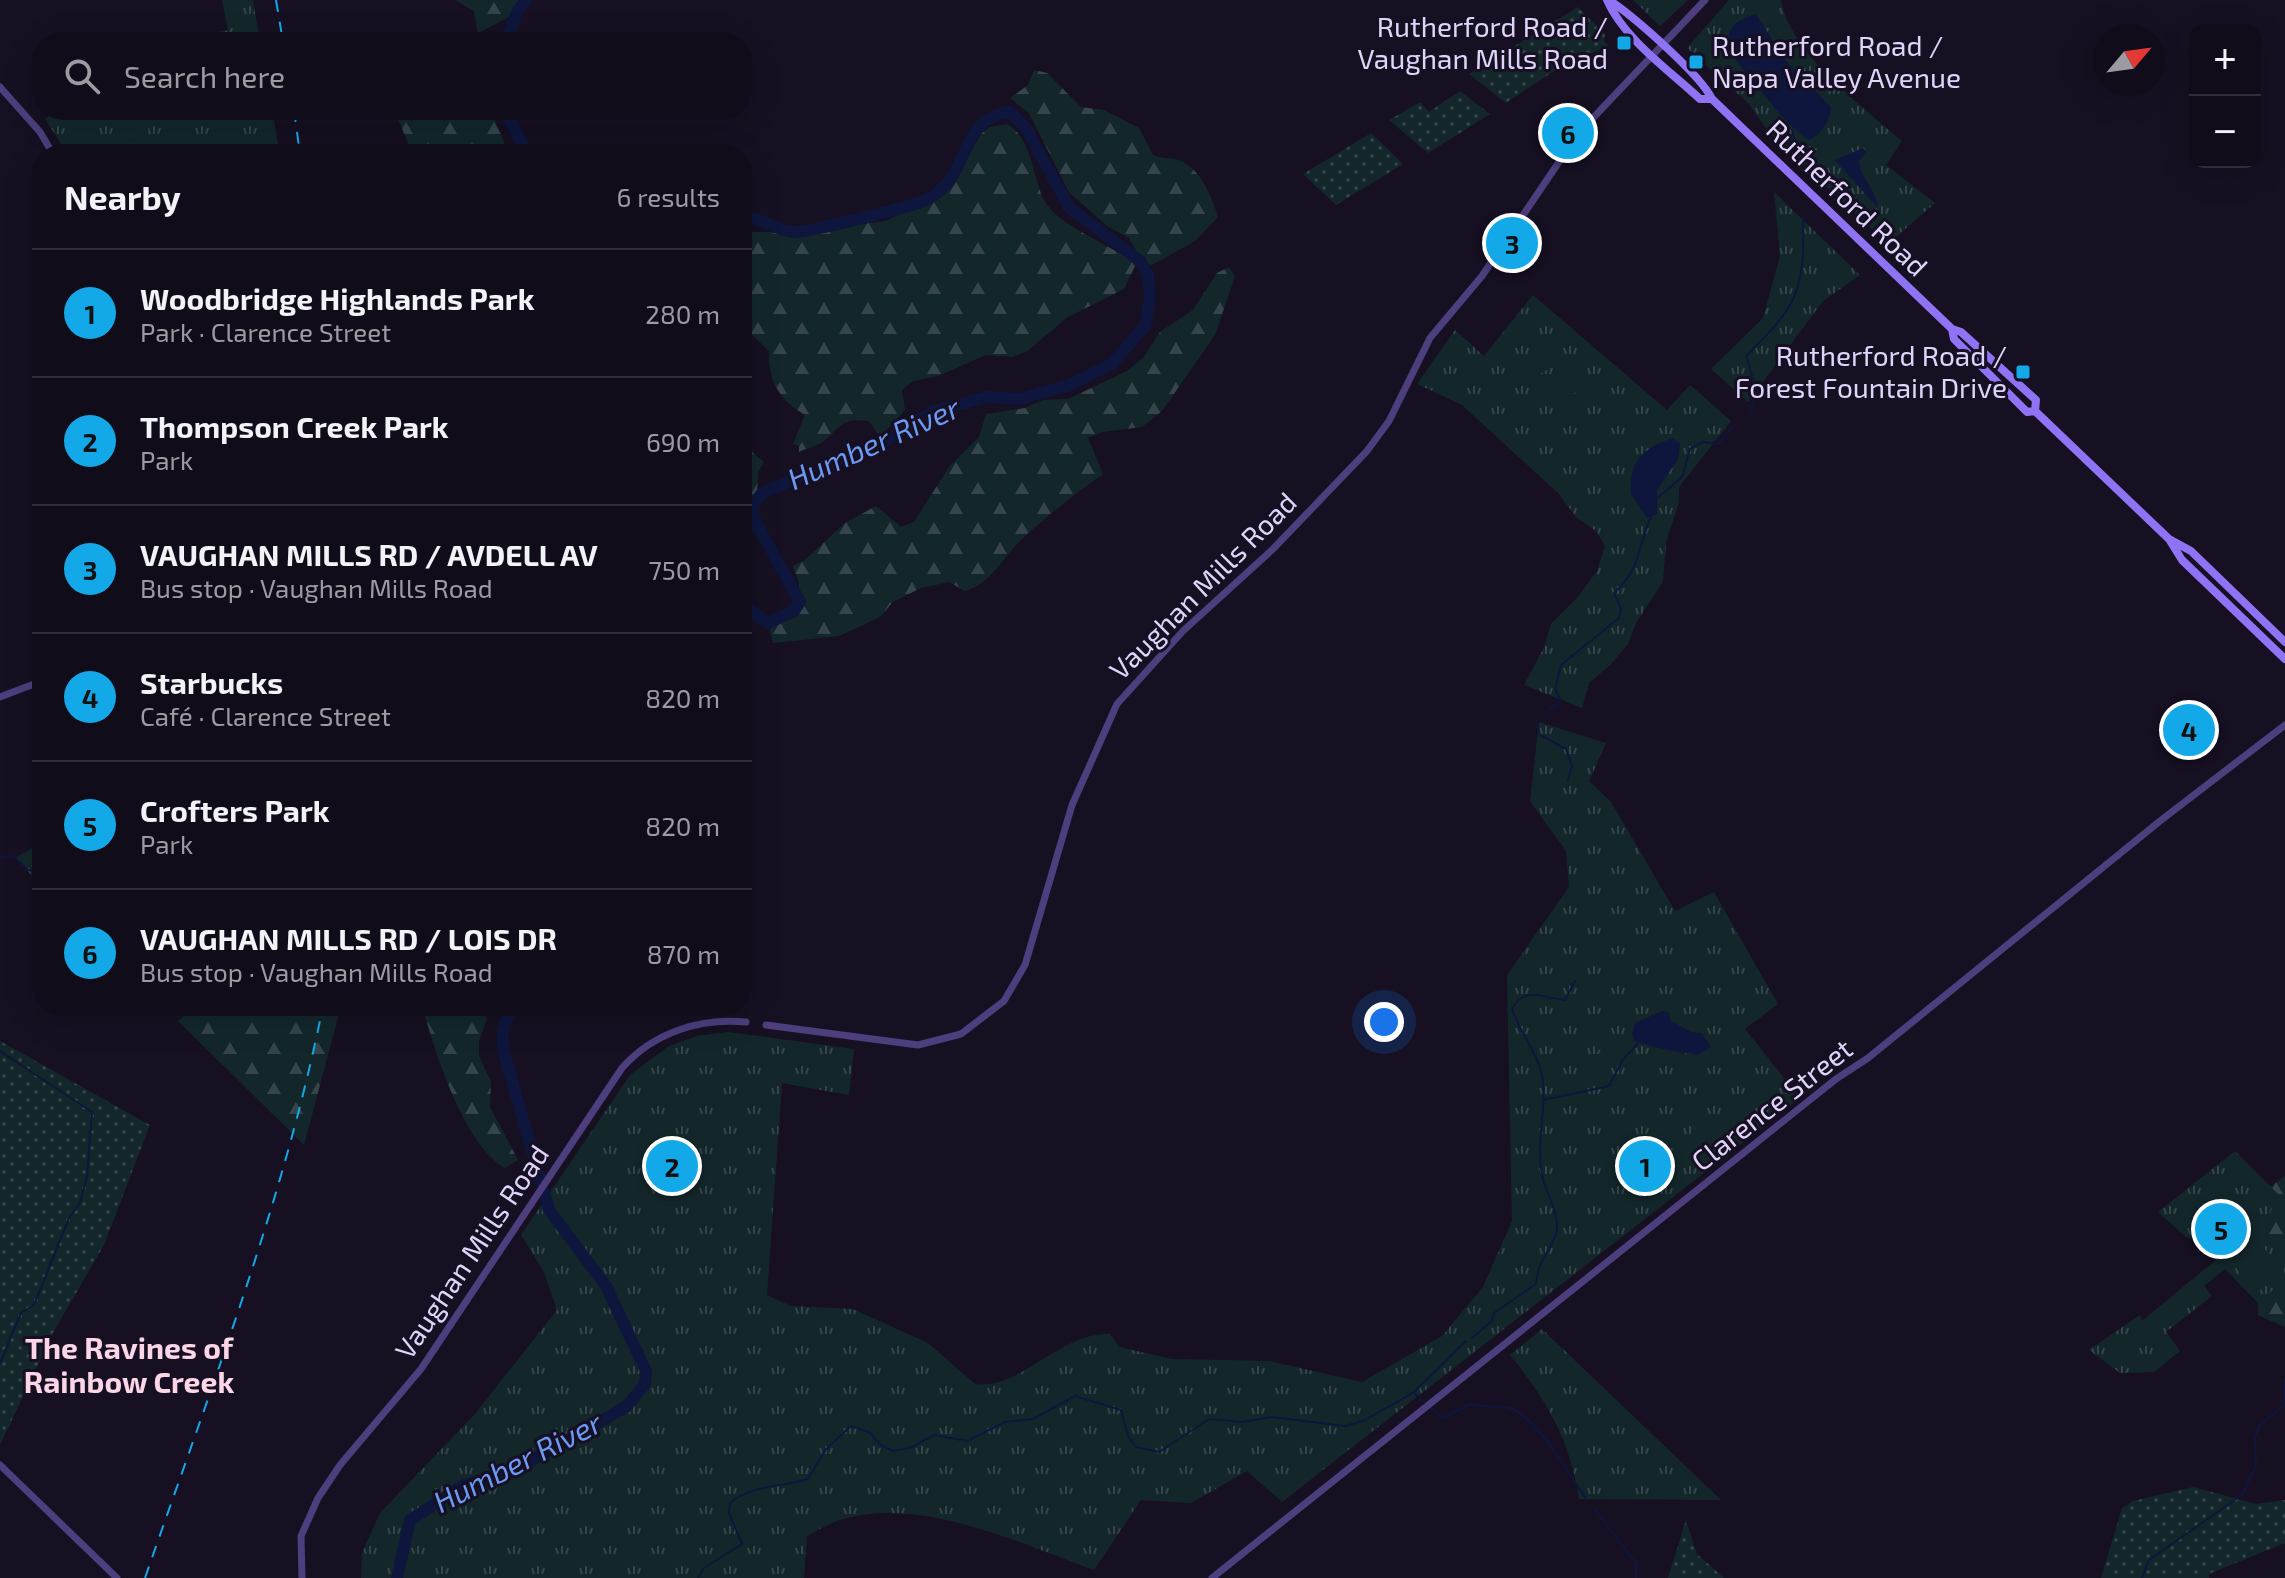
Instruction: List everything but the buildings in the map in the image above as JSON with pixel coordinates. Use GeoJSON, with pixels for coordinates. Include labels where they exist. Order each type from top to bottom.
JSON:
{"type":"FeatureCollection","features":[{"type":"Feature","properties":{"kind":"main road","name":"Rutherford Road"},"geometry":{"type":"LineString","coordinates":[[1608,0],[1662,46],[1708,90],[1712,99],[1952,329],[1961,332],[2036,400],[2035,411]]}},
{"type":"Feature","properties":{"kind":"main road","name":"Rutherford Road"},"geometry":{"type":"LineString","coordinates":[[1608,0],[1615,18],[1653,55],[1700,99],[1712,99]]}},
{"type":"Feature","properties":{"kind":"main road","name":"Rutherford Road"},"geometry":{"type":"LineString","coordinates":[[1952,329],[1954,339],[2010,396],[2027,412],[2035,411]]}},
{"type":"Feature","properties":{"kind":"main road","name":"Rutherford Road"},"geometry":{"type":"LineString","coordinates":[[2035,411],[2169,539],[2182,560],[2285,659]]}},
{"type":"Feature","properties":{"kind":"main road","name":"Rutherford Road"},"geometry":{"type":"LineString","coordinates":[[2169,539],[2191,551],[2285,642]]}},
{"type":"Feature","properties":{"kind":"street","name":"Vaughan Mills Road"},"geometry":{"type":"LineString","coordinates":[[766,1025],[918,1045],[961,1034],[1004,1001],[1025,965],[1072,805],[1117,704],[1183,631],[1273,549],[1367,451],[1389,421],[1430,338],[1482,276],[1586,126],[1705,0]]}},
{"type":"Feature","properties":{"kind":"street"},"geometry":{"type":"LineString","coordinates":[[0,87],[47,144]]}},
{"type":"Feature","properties":{"kind":"street"},"geometry":{"type":"LineString","coordinates":[[0,697],[32,685]]}},
{"type":"Feature","properties":{"kind":"street","name":"Clarence Street"},"geometry":{"type":"LineString","coordinates":[[1212,1578],[1836,1079],[1868,1058],[2160,821],[2285,725]]}},
{"type":"Feature","properties":{"kind":"street","name":"Vaughan Mills Road"},"geometry":{"type":"LineString","coordinates":[[302,1578],[301,1536],[318,1498],[340,1465],[421,1369],[622,1068],[648,1045],[697,1025],[746,1022]]}},
{"type":"Feature","properties":{"kind":"street"},"geometry":{"type":"LineString","coordinates":[[0,1465],[117,1578]]}},
{"type":"Feature","properties":{"kind":"green space"},"geometry":{"type":"Polygon","coordinates":[[[222,0],[253,0],[258,32],[220,32],[228,30],[222,0]]]}},
{"type":"Feature","properties":{"kind":"green space"},"geometry":{"type":"Polygon","coordinates":[[[455,0],[522,0],[511,16],[480,32],[474,11],[455,0]]]}},
{"type":"Feature","properties":{"kind":"green space"},"geometry":{"type":"Polygon","coordinates":[[[1633,0],[1688,0],[1660,26],[1633,0]]]}},
{"type":"Feature","properties":{"kind":"green space"},"geometry":{"type":"Polygon","coordinates":[[[1729,0],[1781,0],[1787,20],[1813,59],[1830,78],[1902,141],[1886,165],[1935,203],[1888,244],[1771,135],[1748,103],[1687,48],[1729,0]]]}},
{"type":"Feature","properties":{"kind":"green space"},"geometry":{"type":"Polygon","coordinates":[[[1578,7],[1605,34],[1604,41],[1609,46],[1565,64],[1506,103],[1469,74],[1578,7]]]}},
{"type":"Feature","properties":{"kind":"green space"},"geometry":{"type":"Polygon","coordinates":[[[1034,70],[1047,73],[1081,107],[1104,110],[1139,128],[1153,155],[1178,160],[1193,169],[1209,192],[1218,217],[1195,241],[1152,265],[1142,262],[1129,238],[1107,226],[1069,192],[1029,113],[1010,98],[1028,85],[1034,70]]]}},
{"type":"Feature","properties":{"kind":"green space"},"geometry":{"type":"Polygon","coordinates":[[[1460,91],[1490,114],[1428,153],[1389,120],[1420,102],[1429,112],[1460,91]]]}},
{"type":"Feature","properties":{"kind":"green space"},"geometry":{"type":"Polygon","coordinates":[[[46,120],[274,120],[278,144],[61,144],[46,120]]]}},
{"type":"Feature","properties":{"kind":"green space"},"geometry":{"type":"Polygon","coordinates":[[[115,120],[135,120],[120,129],[115,120]]]}},
{"type":"Feature","properties":{"kind":"green space"},"geometry":{"type":"Polygon","coordinates":[[[143,120],[149,130],[127,142],[122,132],[143,120]]]}},
{"type":"Feature","properties":{"kind":"green space"},"geometry":{"type":"Polygon","coordinates":[[[398,120],[495,120],[505,144],[409,144],[398,120]]]}},
{"type":"Feature","properties":{"kind":"green space"},"geometry":{"type":"Polygon","coordinates":[[[1007,124],[1023,140],[1038,186],[1055,214],[1136,264],[1124,289],[1068,317],[1027,351],[1013,357],[986,355],[938,376],[913,381],[902,390],[905,410],[880,437],[869,421],[853,421],[843,424],[822,443],[799,452],[799,446],[793,444],[805,415],[788,403],[777,389],[769,351],[752,335],[752,232],[795,232],[886,221],[947,190],[982,133],[990,127],[1007,124]]]}},
{"type":"Feature","properties":{"kind":"green space"},"geometry":{"type":"Polygon","coordinates":[[[1371,133],[1403,164],[1336,205],[1303,174],[1371,133]]]}},
{"type":"Feature","properties":{"kind":"green space"},"geometry":{"type":"Polygon","coordinates":[[[1774,192],[1860,275],[1823,301],[1748,402],[1711,369],[1763,318],[1780,256],[1774,192]]]}},
{"type":"Feature","properties":{"kind":"green space"},"geometry":{"type":"Polygon","coordinates":[[[1229,267],[1235,276],[1215,335],[1162,411],[1142,427],[1103,432],[1088,438],[1103,474],[1033,529],[982,582],[965,591],[949,582],[921,588],[893,602],[880,617],[839,636],[773,643],[767,619],[789,619],[798,611],[799,583],[793,566],[805,560],[845,523],[876,506],[901,527],[914,522],[949,467],[979,437],[986,414],[1025,408],[1043,400],[1068,399],[1127,371],[1143,358],[1160,332],[1193,310],[1217,273],[1229,267]]]}},
{"type":"Feature","properties":{"kind":"green space"},"geometry":{"type":"Polygon","coordinates":[[[1533,295],[1667,410],[1690,385],[1731,421],[1679,487],[1679,502],[1666,542],[1663,582],[1636,623],[1628,644],[1589,683],[1582,708],[1524,685],[1544,647],[1551,624],[1577,598],[1597,571],[1605,546],[1596,531],[1577,518],[1558,493],[1462,405],[1417,384],[1455,330],[1484,356],[1533,295]]]}},
{"type":"Feature","properties":{"kind":"green space"},"geometry":{"type":"Polygon","coordinates":[[[1558,350],[1563,360],[1537,376],[1531,366],[1558,350]]]}},
{"type":"Feature","properties":{"kind":"green space"},"geometry":{"type":"Polygon","coordinates":[[[1564,368],[1570,377],[1550,391],[1543,381],[1564,368]]]}},
{"type":"Feature","properties":{"kind":"green space"},"geometry":{"type":"Polygon","coordinates":[[[1572,380],[1579,390],[1558,404],[1552,394],[1572,380]]]}},
{"type":"Feature","properties":{"kind":"green space"},"geometry":{"type":"Polygon","coordinates":[[[752,452],[764,462],[758,473],[757,495],[752,497],[752,452]]]}},
{"type":"Feature","properties":{"kind":"green space"},"geometry":{"type":"Polygon","coordinates":[[[1539,722],[1606,743],[1589,781],[1611,802],[1675,911],[1714,892],[1778,1004],[1745,1029],[1800,1098],[1282,1502],[1247,1471],[1191,1503],[1141,1500],[1094,1570],[1002,1536],[935,1518],[902,1513],[871,1514],[840,1520],[807,1536],[804,1578],[361,1578],[362,1553],[380,1513],[475,1414],[557,1310],[543,1270],[521,1235],[630,1075],[669,1046],[697,1036],[728,1032],[854,1049],[849,1095],[782,1083],[767,1295],[791,1306],[853,1309],[928,1343],[975,1384],[992,1384],[1008,1379],[1074,1342],[1110,1334],[1119,1347],[1172,1359],[1269,1361],[1362,1382],[1442,1336],[1483,1287],[1512,1221],[1507,975],[1569,887],[1566,851],[1530,801],[1539,722]]]}},
{"type":"Feature","properties":{"kind":"green space"},"geometry":{"type":"Polygon","coordinates":[[[32,848],[32,876],[15,858],[32,848]]]}},
{"type":"Feature","properties":{"kind":"green space"},"geometry":{"type":"Polygon","coordinates":[[[184,1016],[338,1016],[304,1145],[178,1021],[184,1016]]]}},
{"type":"Feature","properties":{"kind":"green space"},"geometry":{"type":"Polygon","coordinates":[[[425,1016],[485,1016],[479,1056],[491,1082],[490,1107],[518,1160],[505,1168],[476,1139],[453,1095],[425,1016]]]}},
{"type":"Feature","properties":{"kind":"green space"},"geometry":{"type":"Polygon","coordinates":[[[1602,1016],[1614,1044],[1599,1050],[1587,1022],[1602,1016]]]}},
{"type":"Feature","properties":{"kind":"green space"},"geometry":{"type":"Polygon","coordinates":[[[0,1041],[150,1125],[104,1245],[54,1331],[0,1445],[0,1041]]]}},
{"type":"Feature","properties":{"kind":"green space"},"geometry":{"type":"Polygon","coordinates":[[[1699,1124],[1712,1137],[1694,1156],[1681,1144],[1699,1124]]]}},
{"type":"Feature","properties":{"kind":"green space"},"geometry":{"type":"Polygon","coordinates":[[[1656,1126],[1672,1145],[1663,1152],[1647,1133],[1656,1126]]]}},
{"type":"Feature","properties":{"kind":"green space"},"geometry":{"type":"Polygon","coordinates":[[[1644,1135],[1660,1155],[1651,1162],[1635,1142],[1644,1135]]]}},
{"type":"Feature","properties":{"kind":"green space"},"geometry":{"type":"Polygon","coordinates":[[[2235,1151],[2278,1194],[2266,1222],[2266,1236],[2285,1256],[2285,1279],[2258,1303],[2225,1269],[2204,1286],[2212,1296],[2166,1332],[2180,1351],[2154,1372],[2120,1373],[2089,1350],[2140,1315],[2142,1321],[2216,1260],[2195,1238],[2187,1238],[2158,1212],[2235,1151]]]}},
{"type":"Feature","properties":{"kind":"green space"},"geometry":{"type":"Polygon","coordinates":[[[2285,1176],[2285,1256],[2266,1237],[2266,1222],[2278,1194],[2270,1187],[2285,1176]]]}},
{"type":"Feature","properties":{"kind":"green space"},"geometry":{"type":"Polygon","coordinates":[[[2236,1229],[2247,1241],[2226,1260],[2215,1249],[2236,1229]]]}},
{"type":"Feature","properties":{"kind":"green space"},"geometry":{"type":"Polygon","coordinates":[[[2260,1244],[2284,1269],[2257,1293],[2236,1268],[2260,1244]]]}},
{"type":"Feature","properties":{"kind":"green space"},"geometry":{"type":"Polygon","coordinates":[[[2285,1279],[2285,1327],[2258,1315],[2258,1303],[2285,1279]]]}},
{"type":"Feature","properties":{"kind":"green space"},"geometry":{"type":"Polygon","coordinates":[[[1542,1329],[1721,1500],[1579,1499],[1570,1458],[1555,1422],[1510,1355],[1542,1329]]]}},
{"type":"Feature","properties":{"kind":"green space"},"geometry":{"type":"Polygon","coordinates":[[[2193,1487],[2256,1504],[2285,1500],[2285,1543],[2209,1574],[2209,1578],[2101,1578],[2122,1508],[2133,1501],[2193,1487]]]}},
{"type":"Feature","properties":{"kind":"green space"},"geometry":{"type":"Polygon","coordinates":[[[1686,1520],[1697,1554],[1724,1578],[1668,1578],[1686,1520]]]}},
{"type":"Feature","properties":{"kind":"water"},"geometry":{"type":"Polygon","coordinates":[[[1756,14],[1786,61],[1831,107],[1824,126],[1809,140],[1777,111],[1731,49],[1731,29],[1756,14]]]}},
{"type":"Feature","properties":{"kind":"water"},"geometry":{"type":"Polygon","coordinates":[[[1863,148],[1866,152],[1859,161],[1860,167],[1878,208],[1835,160],[1863,148]]]}},
{"type":"Feature","properties":{"kind":"water"},"geometry":{"type":"Polygon","coordinates":[[[1673,438],[1680,444],[1678,459],[1657,490],[1657,514],[1647,518],[1631,494],[1632,472],[1647,451],[1673,438]]]}},
{"type":"Feature","properties":{"kind":"water"},"geometry":{"type":"Polygon","coordinates":[[[1662,1011],[1668,1012],[1671,1021],[1692,1032],[1701,1033],[1711,1047],[1695,1054],[1635,1041],[1632,1034],[1635,1023],[1662,1011]]]}},
{"type":"Feature","properties":{"kind":"waterway","name":"Humber River"},"geometry":{"type":"LineString","coordinates":[[510,32],[517,12],[526,0]]}},
{"type":"Feature","properties":{"kind":"waterway","name":"Humber River"},"geometry":{"type":"LineString","coordinates":[[752,218],[794,232],[860,219],[926,200],[941,190],[952,177],[980,126],[993,117],[1010,112],[1026,128],[1069,207],[1140,261],[1148,275],[1150,297],[1145,326],[1112,364],[1067,386],[1019,399],[987,397],[933,411],[878,445],[762,493],[753,505],[753,517],[800,602],[794,611],[768,623],[752,611]]}},
{"type":"Feature","properties":{"kind":"waterway","name":"Humber River"},"geometry":{"type":"LineString","coordinates":[[509,120],[523,144]]}},
{"type":"Feature","properties":{"kind":"waterway"},"geometry":{"type":"LineString","coordinates":[[1792,129],[1798,156]]}},
{"type":"Feature","properties":{"kind":"waterway"},"geometry":{"type":"LineString","coordinates":[[1750,411],[1757,392],[1746,356],[1778,323],[1795,294],[1802,262],[1803,216]]}},
{"type":"Feature","properties":{"kind":"waterway"},"geometry":{"type":"LineString","coordinates":[[1655,500],[1682,477],[1690,449],[1703,442],[1718,444],[1734,425]]}},
{"type":"Feature","properties":{"kind":"waterway"},"geometry":{"type":"LineString","coordinates":[[1548,710],[1561,701],[1555,689],[1561,665],[1619,618],[1621,609],[1614,593],[1634,567],[1651,517]]}},
{"type":"Feature","properties":{"kind":"waterway"},"geometry":{"type":"LineString","coordinates":[[1536,720],[1540,735],[1566,749],[1572,766],[1568,780]]}},
{"type":"Feature","properties":{"kind":"waterway"},"geometry":{"type":"LineString","coordinates":[[0,858],[13,856],[32,870]]}},
{"type":"Feature","properties":{"kind":"waterway"},"geometry":{"type":"LineString","coordinates":[[1472,1338],[1492,1321],[1494,1313],[1536,1284],[1557,1228],[1540,1163],[1544,1094],[1541,1072],[1512,1009],[1517,1001],[1529,995],[1565,1000],[1575,981]]}},
{"type":"Feature","properties":{"kind":"waterway","name":"Humber River"},"geometry":{"type":"LineString","coordinates":[[397,1578],[410,1520],[464,1485],[505,1475],[610,1416],[627,1406],[645,1384],[646,1371],[606,1286],[549,1210],[504,1053],[504,1028],[509,1016]]}},
{"type":"Feature","properties":{"kind":"waterway"},"geometry":{"type":"LineString","coordinates":[[1543,1100],[1609,1086],[1622,1061],[1638,1043]]}},
{"type":"Feature","properties":{"kind":"waterway"},"geometry":{"type":"LineString","coordinates":[[0,1051],[92,1112],[87,1176],[80,1203],[69,1218],[34,1305],[21,1313],[0,1363]]}},
{"type":"Feature","properties":{"kind":"waterway"},"geometry":{"type":"LineString","coordinates":[[698,1578],[704,1568],[742,1544],[729,1513],[730,1503],[748,1492],[808,1479],[826,1449],[851,1426],[869,1432],[881,1445],[893,1451],[910,1448],[934,1435],[967,1441],[1005,1422],[1033,1419],[1075,1396],[1121,1410],[1128,1436],[1136,1447],[1159,1452],[1209,1419],[1242,1422],[1272,1417],[1345,1426],[1363,1421],[1413,1393],[1466,1341]]}},
{"type":"Feature","properties":{"kind":"waterway"},"geometry":{"type":"LineString","coordinates":[[2142,1578],[2149,1560],[2242,1495],[2256,1466],[2255,1437],[2260,1425],[2285,1404],[2285,1379]]}},
{"type":"Feature","properties":{"kind":"waterway"},"geometry":{"type":"LineString","coordinates":[[1414,1393],[1422,1401]]}},
{"type":"Feature","properties":{"kind":"waterway"},"geometry":{"type":"LineString","coordinates":[[1432,1409],[1442,1418],[1470,1404],[1512,1409],[1533,1424],[1543,1436],[1587,1500]]}},
{"type":"Feature","properties":{"kind":"waterway"},"geometry":{"type":"LineString","coordinates":[[1595,1510],[1636,1563],[1636,1578]]}},
{"type":"Feature","properties":{"kind":"railway"},"geometry":{"type":"LineString","coordinates":[[276,0],[281,32]]}},
{"type":"Feature","properties":{"kind":"railway"},"geometry":{"type":"LineString","coordinates":[[295,120],[299,144]]}},
{"type":"Feature","properties":{"kind":"railway"},"geometry":{"type":"LineString","coordinates":[[145,1578],[267,1223],[307,1079],[321,1016]]}},
{"type":"Feature","properties":{"kind":"place","name":"Rutherford Road / Vaughan Mills Road"},"geometry":{"type":"Point","coordinates":[1624,43]}},
{"type":"Feature","properties":{"kind":"place","name":"Rutherford Road / Napa Valley Avenue"},"geometry":{"type":"Point","coordinates":[1696,62]}},
{"type":"Feature","properties":{"kind":"place","name":"VAUGHAN MILLS RD / LOIS DR"},"geometry":{"type":"Point","coordinates":[1568,133]}},
{"type":"Feature","properties":{"kind":"place","name":"VAUGHAN MILLS RD / AVDELL AV"},"geometry":{"type":"Point","coordinates":[1512,243]}},
{"type":"Feature","properties":{"kind":"place","name":"Rutherford Road / Forest Fountain Drive"},"geometry":{"type":"Point","coordinates":[2023,372]}},
{"type":"Feature","properties":{"kind":"place","name":"Starbucks"},"geometry":{"type":"Point","coordinates":[2189,730]}},
{"type":"Feature","properties":{"kind":"place","name":"Thompson Creek Park"},"geometry":{"type":"Point","coordinates":[672,1166]}},
{"type":"Feature","properties":{"kind":"place","name":"Woodbridge Highlands Park"},"geometry":{"type":"Point","coordinates":[1645,1166]}},
{"type":"Feature","properties":{"kind":"place","name":"Crofters Park"},"geometry":{"type":"Point","coordinates":[2221,1229]}},
{"type":"Feature","properties":{"kind":"district","name":"The Ravines of Rainbow Creek"},"geometry":{"type":"Point","coordinates":[129,1366]}}]}
